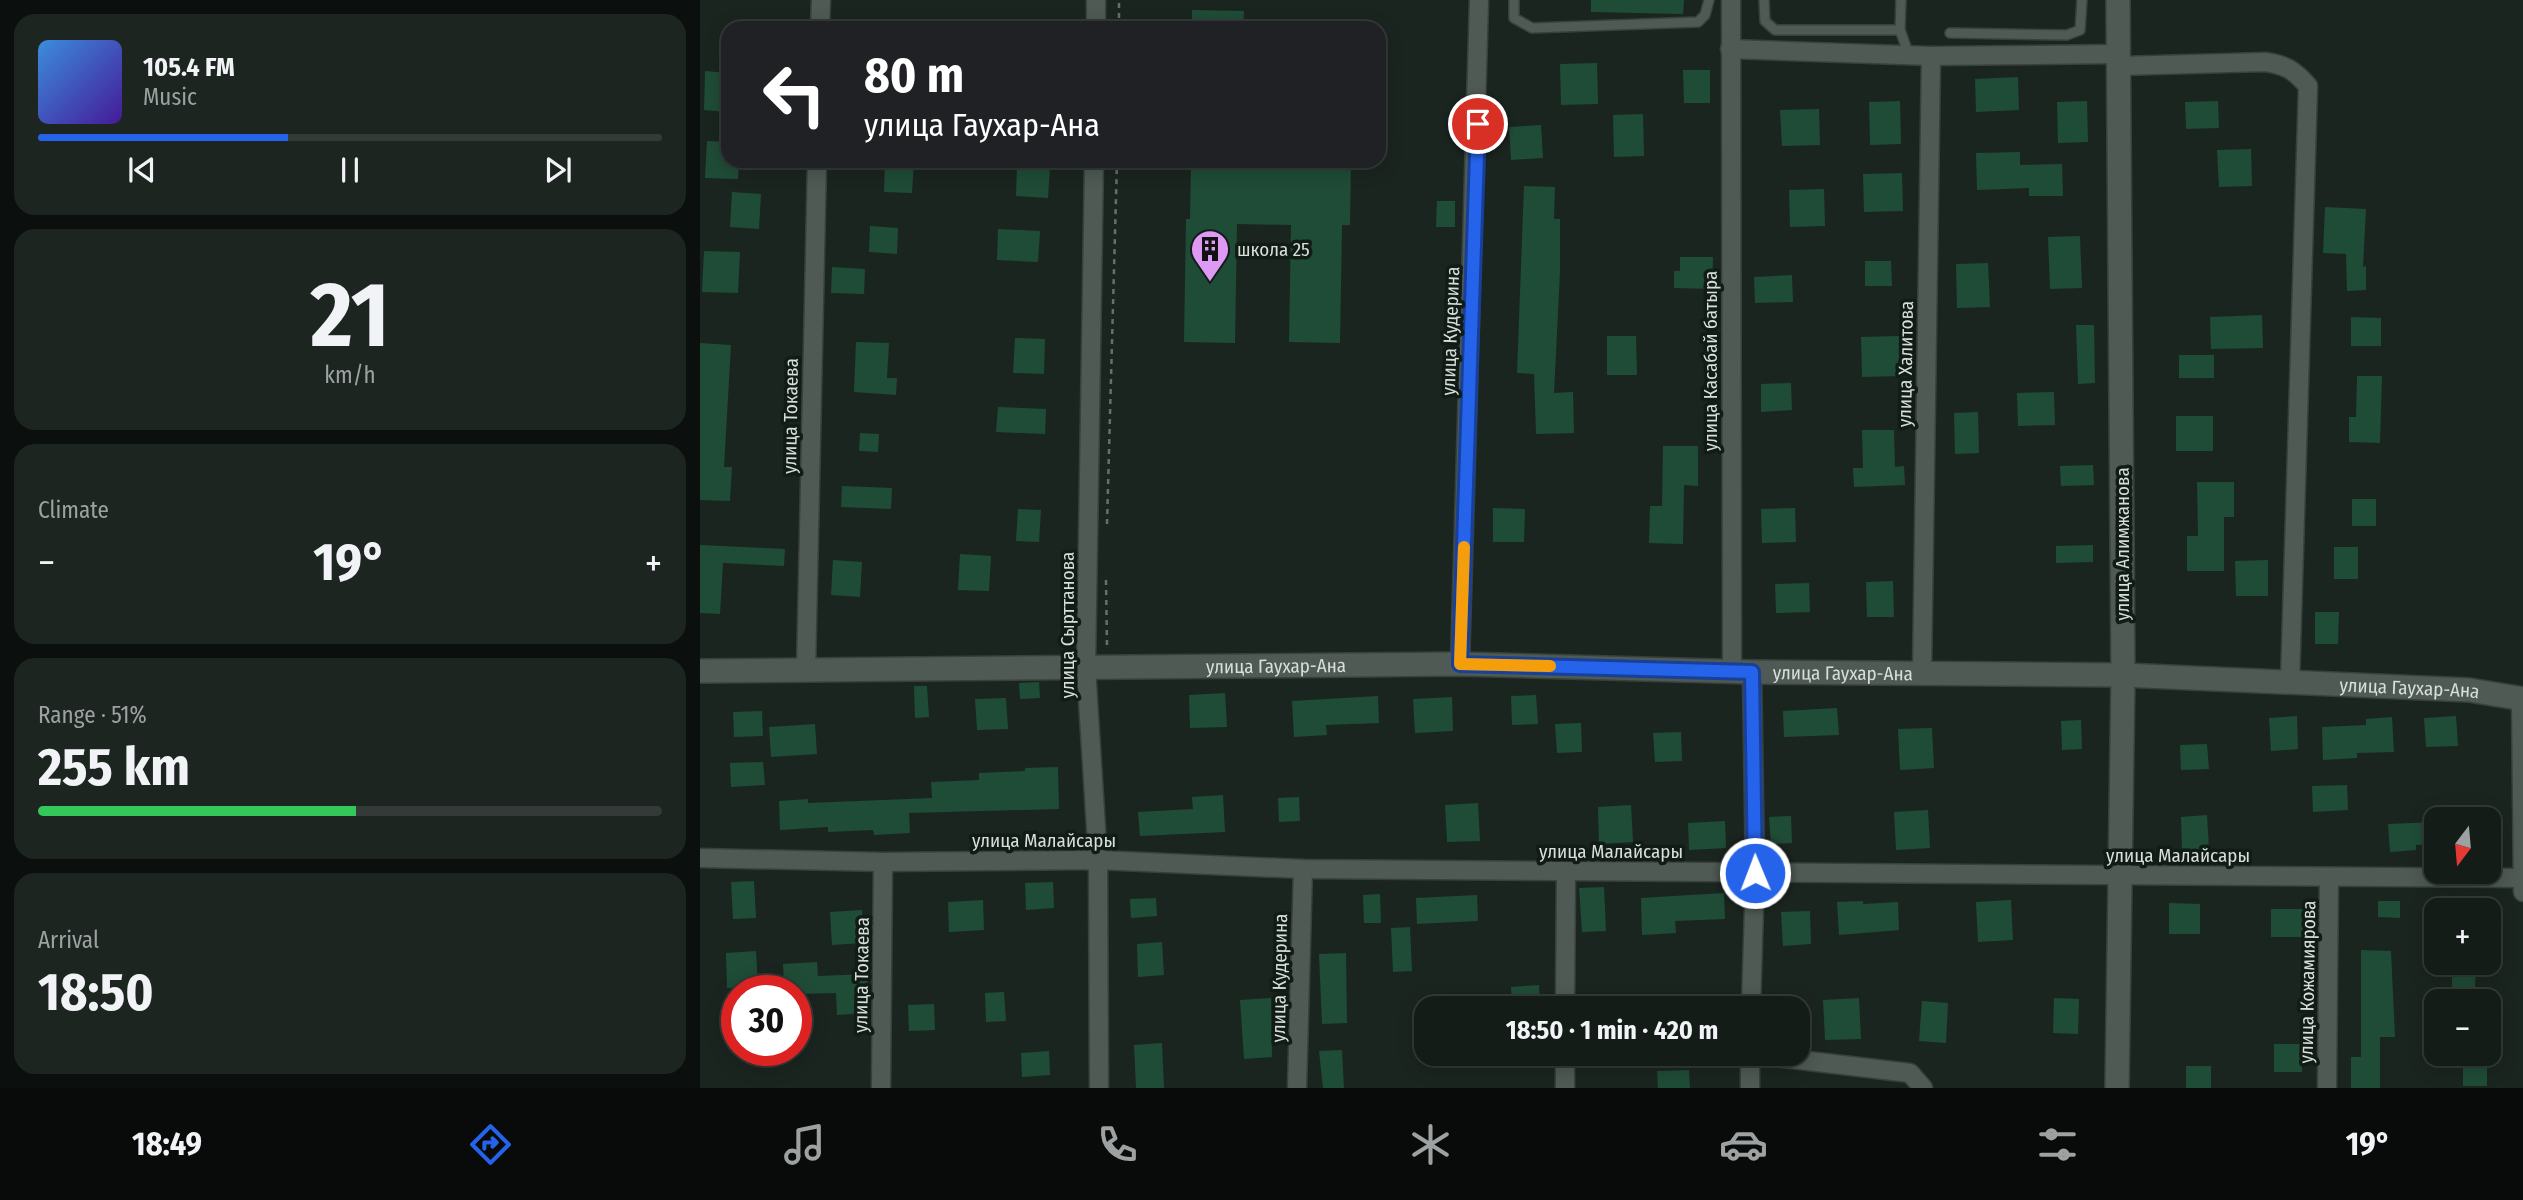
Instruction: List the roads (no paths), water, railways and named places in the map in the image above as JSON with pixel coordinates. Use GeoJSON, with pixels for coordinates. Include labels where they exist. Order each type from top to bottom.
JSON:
{"type":"FeatureCollection","features":[{"type":"Feature","properties":{"kind":"street"},"geometry":{"type":"LineString","coordinates":[[820,21],[821,0]]}},
{"type":"Feature","properties":{"kind":"street"},"geometry":{"type":"LineString","coordinates":[[1096,0],[1096,21]]}},
{"type":"Feature","properties":{"kind":"street","name":"улица Кудерина"},"geometry":{"type":"LineString","coordinates":[[1460,664],[1479,0]]}},
{"type":"Feature","properties":{"kind":"street","name":"улица Касабай батыра"},"geometry":{"type":"LineString","coordinates":[[1731,0],[1742,672],[1755,873],[1751,996]]}},
{"type":"Feature","properties":{"kind":"street","name":"улица Алимжанова"},"geometry":{"type":"LineString","coordinates":[[2118,0],[2123,675],[2118,1088]]}},
{"type":"Feature","properties":{"kind":"street"},"geometry":{"type":"LineString","coordinates":[[1730,49],[1931,56],[2265,62],[2283,65],[2295,71],[2308,86],[2290,682]]}},
{"type":"Feature","properties":{"kind":"street","name":"улица Халитова"},"geometry":{"type":"LineString","coordinates":[[1922,673],[1931,56]]}},
{"type":"Feature","properties":{"kind":"street","name":"улица Токаева"},"geometry":{"type":"LineString","coordinates":[[806,671],[817,168]]}},
{"type":"Feature","properties":{"kind":"street","name":"улица Сырттанова"},"geometry":{"type":"LineString","coordinates":[[1094,168],[1099,1088]]}},
{"type":"Feature","properties":{"kind":"street","name":"улица Гаухар-Ана"},"geometry":{"type":"LineString","coordinates":[[700,671],[1460,664],[1742,672],[2123,675],[2469,690],[2522,699]]}},
{"type":"Feature","properties":{"kind":"street"},"geometry":{"type":"LineString","coordinates":[[2522,699],[2523,892]]}},
{"type":"Feature","properties":{"kind":"street","name":"улица Малайсары"},"geometry":{"type":"LineString","coordinates":[[700,858],[883,862],[1098,860],[1303,869],[2523,878]]}},
{"type":"Feature","properties":{"kind":"street","name":"улица Токаева"},"geometry":{"type":"LineString","coordinates":[[881,1088],[883,862]]}},
{"type":"Feature","properties":{"kind":"street","name":"улица Кудерина"},"geometry":{"type":"LineString","coordinates":[[1297,1088],[1303,869]]}},
{"type":"Feature","properties":{"kind":"street"},"geometry":{"type":"LineString","coordinates":[[1565,996],[1566,871]]}},
{"type":"Feature","properties":{"kind":"street","name":"улица Кожамиярова"},"geometry":{"type":"LineString","coordinates":[[2327,1088],[2329,877]]}},
{"type":"Feature","properties":{"kind":"street"},"geometry":{"type":"LineString","coordinates":[[1810,1061],[1910,1073],[1923,1088]]}},
{"type":"Feature","properties":{"kind":"street"},"geometry":{"type":"LineString","coordinates":[[1565,1066],[1565,1088]]}},
{"type":"Feature","properties":{"kind":"street"},"geometry":{"type":"LineString","coordinates":[[1750,1066],[1750,1088]]}},
{"type":"Feature","properties":{"kind":"lane"},"geometry":{"type":"LineString","coordinates":[[1514,0],[1514,18],[1532,28],[1698,22],[1705,15],[1709,0]]}},
{"type":"Feature","properties":{"kind":"lane"},"geometry":{"type":"LineString","coordinates":[[1764,0],[1765,21],[1775,30],[1900,30]]}},
{"type":"Feature","properties":{"kind":"lane"},"geometry":{"type":"LineString","coordinates":[[1901,0],[1900,30],[1909,55]]}},
{"type":"Feature","properties":{"kind":"lane"},"geometry":{"type":"LineString","coordinates":[[1950,33],[2067,35],[2080,30],[2082,0]]}},
{"type":"Feature","properties":{"kind":"place","name":"школа 25"},"geometry":{"type":"Point","coordinates":[1210,283]}}]}
